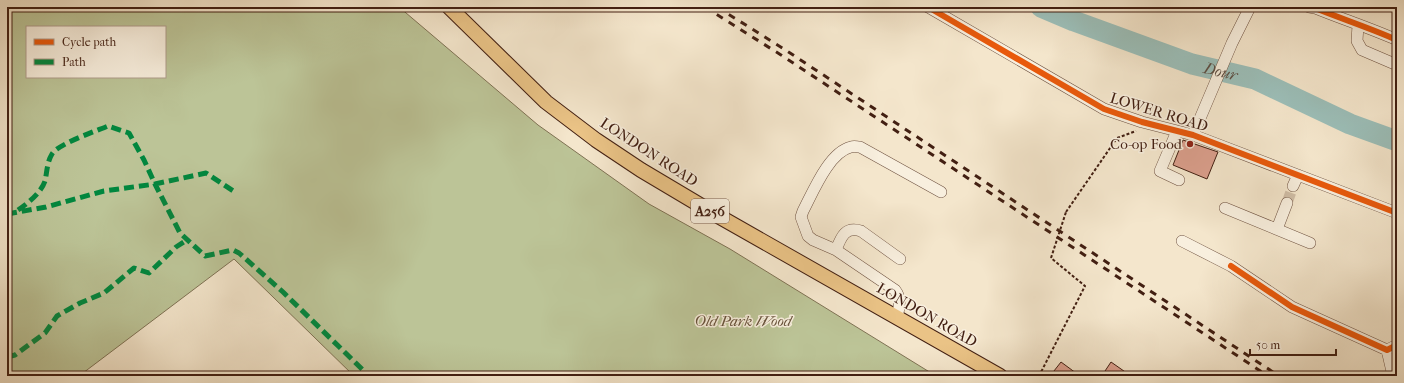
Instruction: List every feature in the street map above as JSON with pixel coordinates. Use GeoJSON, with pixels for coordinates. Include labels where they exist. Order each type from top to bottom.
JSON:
{"type":"FeatureCollection","features":[{"type":"Feature","properties":{"kind":"main road","name":"LONDON ROAD"},"geometry":{"type":"LineString","coordinates":[[449,7],[546,102],[596,140],[641,170],[720,217],[1000,376]]}},
{"type":"Feature","properties":{"kind":"street","name":"LOWER ROAD"},"geometry":{"type":"LineString","coordinates":[[928,7],[1104,110],[1142,122],[1193,134],[1397,212]]}},
{"type":"Feature","properties":{"kind":"street"},"geometry":{"type":"LineString","coordinates":[[1193,134],[1232,43],[1250,7]]}},
{"type":"Feature","properties":{"kind":"street"},"geometry":{"type":"LineString","coordinates":[[1309,7],[1374,30],[1397,40]]}},
{"type":"Feature","properties":{"kind":"street"},"geometry":{"type":"LineString","coordinates":[[1358,25],[1356,41],[1362,50],[1397,64]]}},
{"type":"Feature","properties":{"kind":"street"},"geometry":{"type":"LineString","coordinates":[[1177,131],[1160,172],[1179,180]]}},
{"type":"Feature","properties":{"kind":"street"},"geometry":{"type":"LineString","coordinates":[[897,318],[900,300],[899,295],[895,290],[836,250],[813,240],[808,236],[801,217],[803,211],[831,161],[844,150],[852,146],[860,147],[941,192]]}},
{"type":"Feature","properties":{"kind":"street"},"geometry":{"type":"LineString","coordinates":[[1293,186],[1298,175]]}},
{"type":"Feature","properties":{"kind":"street"},"geometry":{"type":"LineString","coordinates":[[1277,229],[1287,203]]}},
{"type":"Feature","properties":{"kind":"street"},"geometry":{"type":"LineString","coordinates":[[1225,208],[1310,243]]}},
{"type":"Feature","properties":{"kind":"street"},"geometry":{"type":"LineString","coordinates":[[836,250],[841,238],[849,230],[854,229],[861,231],[900,258]]}},
{"type":"Feature","properties":{"kind":"street"},"geometry":{"type":"LineString","coordinates":[[1182,241],[1231,266],[1292,307],[1392,348],[1393,376]]}},
{"type":"Feature","properties":{"kind":"path"},"geometry":{"type":"LineString","coordinates":[[1039,376],[1085,286],[1051,258],[1066,212],[1117,138],[1136,131],[1142,122]]}},
{"type":"Feature","properties":{"kind":"green space","name":"Old Park Wood"},"geometry":{"type":"Polygon","coordinates":[[[7,7],[399,7],[538,125],[649,204],[730,249],[936,376],[354,376],[234,259],[79,376],[7,376],[7,7]]]}},
{"type":"Feature","properties":{"kind":"building"},"geometry":{"type":"Polygon","coordinates":[[[1183,140],[1218,152],[1207,179],[1173,165],[1183,140]]]}},
{"type":"Feature","properties":{"kind":"building"},"geometry":{"type":"Polygon","coordinates":[[[1061,362],[1080,376],[1050,376],[1061,362]]]}},
{"type":"Feature","properties":{"kind":"building"},"geometry":{"type":"Polygon","coordinates":[[[1111,362],[1131,376],[1112,376],[1105,371],[1111,362]]]}},
{"type":"Feature","properties":{"kind":"waterway","name":"Dour"},"geometry":{"type":"LineString","coordinates":[[1041,7],[1074,21],[1192,64],[1255,79],[1350,124],[1397,141]]}},
{"type":"Feature","properties":{"kind":"tunnel"},"geometry":{"type":"LineString","coordinates":[[1287,203],[1293,186]]}},
{"type":"Feature","properties":{"kind":"railway"},"geometry":{"type":"LineString","coordinates":[[705,7],[781,55],[1268,376]]}},
{"type":"Feature","properties":{"kind":"railway"},"geometry":{"type":"LineString","coordinates":[[717,7],[784,49],[1279,376]]}},
{"type":"Feature","properties":{"kind":"marked path"},"geometry":{"type":"LineString","coordinates":[[18,210],[40,190],[45,181],[49,160],[56,150],[69,142],[108,126],[129,133],[155,184],[206,173],[235,192]]}},
{"type":"Feature","properties":{"kind":"marked path"},"geometry":{"type":"LineString","coordinates":[[7,214],[46,207],[104,191],[155,184],[180,233],[205,256],[233,250],[239,253],[283,292],[369,376]]}},
{"type":"Feature","properties":{"kind":"marked path"},"geometry":{"type":"LineString","coordinates":[[7,357],[15,355],[45,333],[57,316],[80,303],[104,293],[134,268],[149,273],[176,247],[187,240]]}},
{"type":"Feature","properties":{"kind":"cycle path"},"geometry":{"type":"LineString","coordinates":[[928,7],[1104,109],[1142,122],[1193,135],[1397,213]]}},
{"type":"Feature","properties":{"kind":"cycle path"},"geometry":{"type":"LineString","coordinates":[[1309,7],[1377,31],[1397,40]]}},
{"type":"Feature","properties":{"kind":"cycle path"},"geometry":{"type":"LineString","coordinates":[[1231,266],[1292,307],[1387,350],[1397,345]]}},
{"type":"Feature","properties":{"kind":"place","name":"Co-op Food"},"geometry":{"type":"Point","coordinates":[1190,144]}}]}
